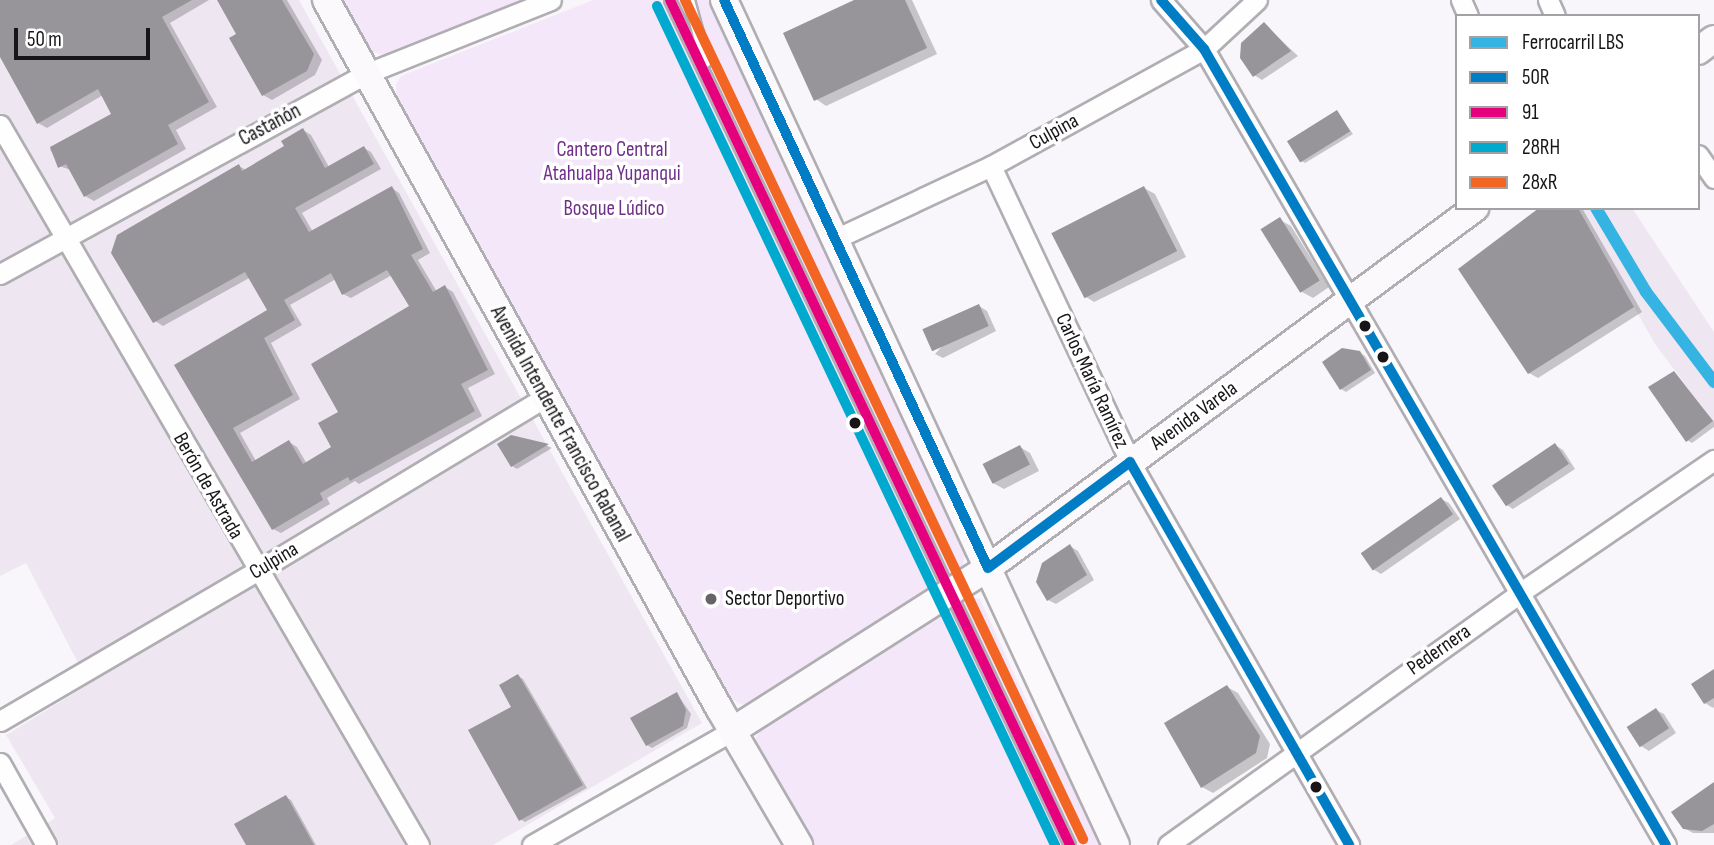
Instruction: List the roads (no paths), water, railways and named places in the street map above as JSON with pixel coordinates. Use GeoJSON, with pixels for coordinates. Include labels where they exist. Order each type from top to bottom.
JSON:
{"type":"FeatureCollection","features":[{"type":"Feature","properties":{"kind":"main road","name":"Avenida Intendente Francisco Rabanal"},"geometry":{"type":"LineString","coordinates":[[326,0],[545,397],[799,845]]}},
{"type":"Feature","properties":{"kind":"main road"},"geometry":{"type":"LineString","coordinates":[[724,0],[1116,845]]}},
{"type":"Feature","properties":{"kind":"main road","name":"Avenida Varela"},"geometry":{"type":"LineString","coordinates":[[732,731],[988,568],[1472,210]]}},
{"type":"Feature","properties":{"kind":"street","name":"Castañón"},"geometry":{"type":"LineString","coordinates":[[0,274],[365,74],[551,0]]}},
{"type":"Feature","properties":{"kind":"street"},"geometry":{"type":"LineString","coordinates":[[1161,0],[1205,50],[1666,845]]}},
{"type":"Feature","properties":{"kind":"street","name":"Culpina"},"geometry":{"type":"LineString","coordinates":[[835,239],[991,166],[1205,50],[1257,0]]}},
{"type":"Feature","properties":{"kind":"street","name":"Berón de Astrada"},"geometry":{"type":"LineString","coordinates":[[0,125],[257,571],[419,845]]}},
{"type":"Feature","properties":{"kind":"street"},"geometry":{"type":"LineString","coordinates":[[1700,158],[1714,178]]}},
{"type":"Feature","properties":{"kind":"street","name":"Carlos María Ramírez"},"geometry":{"type":"LineString","coordinates":[[991,166],[1130,463],[1349,845]]}},
{"type":"Feature","properties":{"kind":"street","name":"Culpina"},"geometry":{"type":"LineString","coordinates":[[0,721],[257,571],[545,397]]}},
{"type":"Feature","properties":{"kind":"street","name":"Pedernera"},"geometry":{"type":"LineString","coordinates":[[1168,845],[1521,592],[1714,460]]}},
{"type":"Feature","properties":{"kind":"street"},"geometry":{"type":"LineString","coordinates":[[532,845],[732,731]]}},
{"type":"Feature","properties":{"kind":"street"},"geometry":{"type":"LineString","coordinates":[[0,763],[46,845]]}},
{"type":"Feature","properties":{"kind":"lane"},"geometry":{"type":"LineString","coordinates":[[670,0],[1070,845]]}},
{"type":"Feature","properties":{"kind":"lane"},"geometry":{"type":"LineString","coordinates":[[689,0],[713,86]]}},
{"type":"Feature","properties":{"kind":"rail line","name":"LBS"},"geometry":{"type":"LineString","coordinates":[[1597,210],[1646,292],[1714,382]]}},
{"type":"Feature","properties":{"kind":"place","name":"Sector Deportivo"},"geometry":{"type":"Point","coordinates":[711,599]}},
{"type":"Feature","properties":{"kind":"park label","name":"Cantero Central Atahualpa Yupanqui"},"geometry":{"type":"Point","coordinates":[612,162]}},
{"type":"Feature","properties":{"kind":"park label","name":"Bosque Lúdico"},"geometry":{"type":"Point","coordinates":[614,209]}}]}
